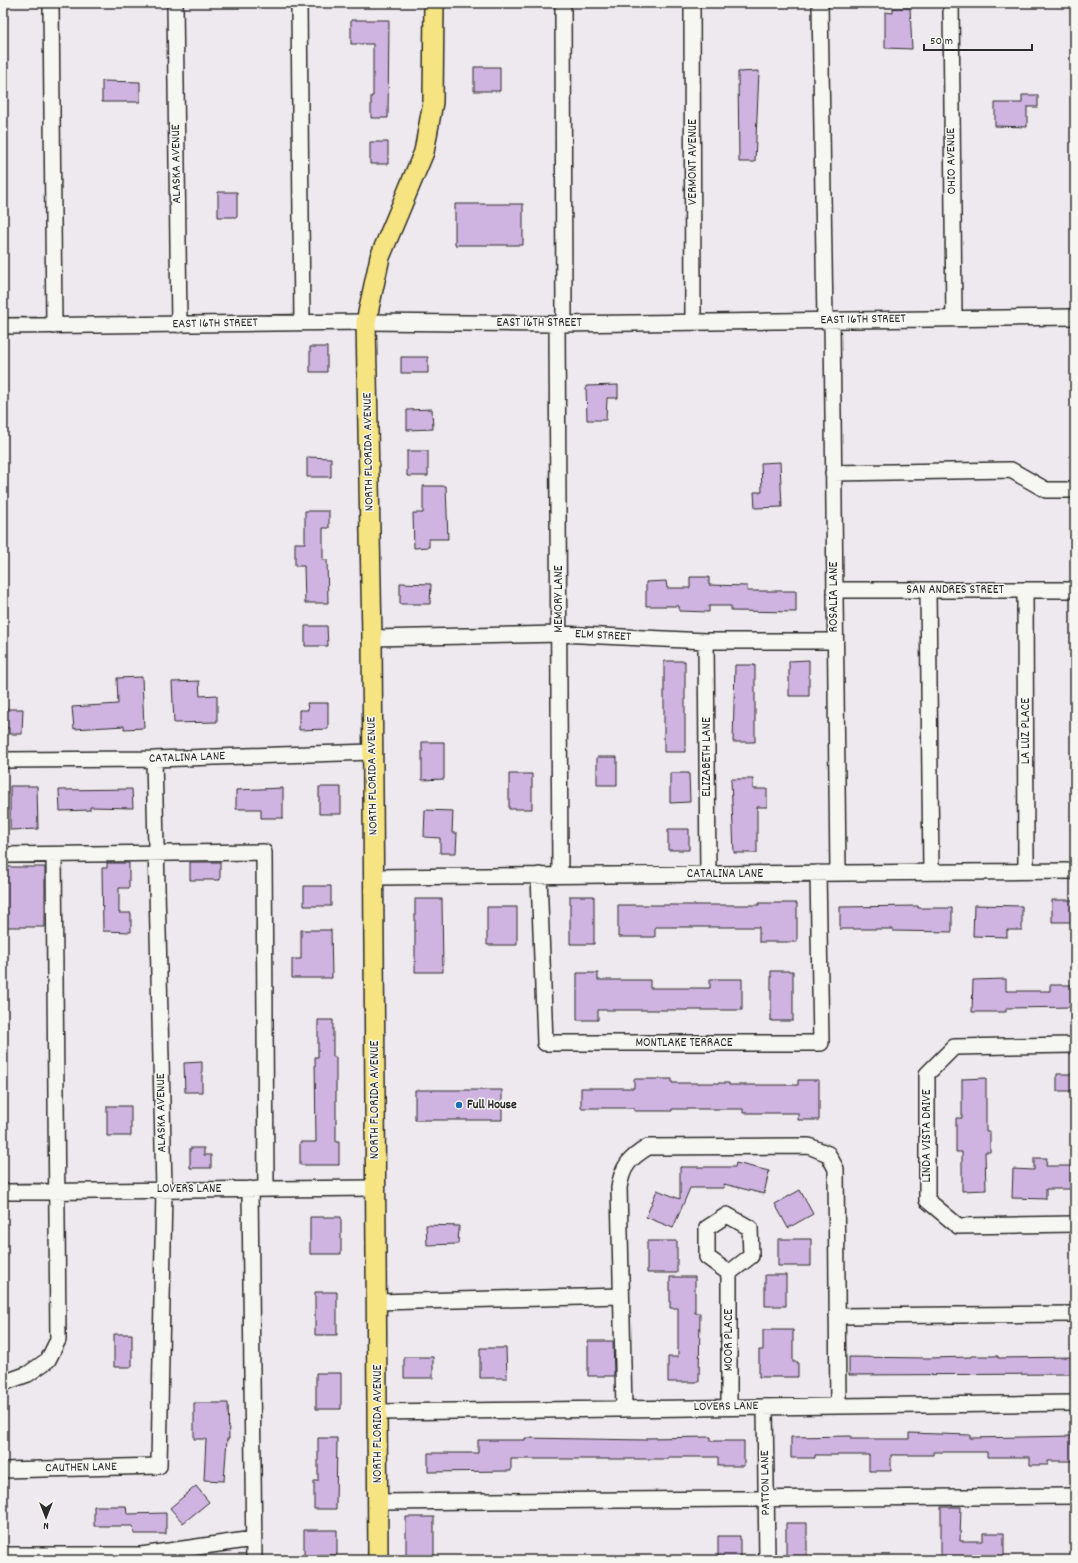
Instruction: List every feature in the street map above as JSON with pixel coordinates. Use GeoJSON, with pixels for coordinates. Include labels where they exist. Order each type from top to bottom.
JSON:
{"type":"FeatureCollection","features":[{"type":"Feature","properties":{"kind":"main road","name":"NORTH FLORIDA AVENUE"},"geometry":{"type":"LineString","coordinates":[[378,1560],[372,638],[366,322],[380,257],[424,152],[433,102],[434,3]]}},
{"type":"Feature","properties":{"kind":"street"},"geometry":{"type":"LineString","coordinates":[[51,3],[54,326]]}},
{"type":"Feature","properties":{"kind":"street","name":"ALASKA AVENUE"},"geometry":{"type":"LineString","coordinates":[[175,3],[179,325]]}},
{"type":"Feature","properties":{"kind":"street"},"geometry":{"type":"LineString","coordinates":[[299,3],[302,323]]}},
{"type":"Feature","properties":{"kind":"street","name":"MEMORY LANE"},"geometry":{"type":"LineString","coordinates":[[560,875],[563,3]]}},
{"type":"Feature","properties":{"kind":"street","name":"VERMONT AVENUE"},"geometry":{"type":"LineString","coordinates":[[692,3],[693,321]]}},
{"type":"Feature","properties":{"kind":"street","name":"ROSALIA LANE"},"geometry":{"type":"LineString","coordinates":[[820,3],[833,473],[838,873]]}},
{"type":"Feature","properties":{"kind":"street","name":"OHIO AVENUE"},"geometry":{"type":"LineString","coordinates":[[950,3],[954,319]]}},
{"type":"Feature","properties":{"kind":"street","name":"EAST 16TH STREET"},"geometry":{"type":"LineString","coordinates":[[3,326],[366,322],[561,323],[1075,318]]}},
{"type":"Feature","properties":{"kind":"street"},"geometry":{"type":"LineString","coordinates":[[833,473],[1011,470],[1046,490],[1075,490]]}},
{"type":"Feature","properties":{"kind":"street","name":"SAN ANDRES STREET"},"geometry":{"type":"LineString","coordinates":[[834,590],[1075,590]]}},
{"type":"Feature","properties":{"kind":"street"},"geometry":{"type":"LineString","coordinates":[[928,590],[931,872]]}},
{"type":"Feature","properties":{"kind":"street","name":"LA LUZ PLACE"},"geometry":{"type":"LineString","coordinates":[[1025,590],[1026,871]]}},
{"type":"Feature","properties":{"kind":"street","name":"ELM STREET"},"geometry":{"type":"LineString","coordinates":[[372,638],[560,634],[706,641],[834,640]]}},
{"type":"Feature","properties":{"kind":"street","name":"ELIZABETH LANE"},"geometry":{"type":"LineString","coordinates":[[706,641],[708,874]]}},
{"type":"Feature","properties":{"kind":"street","name":"CATALINA LANE"},"geometry":{"type":"LineString","coordinates":[[3,760],[154,759],[372,752]]}},
{"type":"Feature","properties":{"kind":"street","name":"ALASKA AVENUE"},"geometry":{"type":"LineString","coordinates":[[154,759],[164,1189],[159,1466]]}},
{"type":"Feature","properties":{"kind":"street"},"geometry":{"type":"LineString","coordinates":[[3,855],[264,852],[266,1189]]}},
{"type":"Feature","properties":{"kind":"street"},"geometry":{"type":"LineString","coordinates":[[3,1383],[28,1374],[48,1360],[58,1340],[58,1191],[54,855]]}},
{"type":"Feature","properties":{"kind":"street","name":"CATALINA LANE"},"geometry":{"type":"LineString","coordinates":[[374,877],[1075,871]]}},
{"type":"Feature","properties":{"kind":"street","name":"MONTLAKE TERRACE"},"geometry":{"type":"LineString","coordinates":[[539,875],[545,1043],[821,1043],[818,873]]}},
{"type":"Feature","properties":{"kind":"street","name":"LINDA VISTA DRIVE"},"geometry":{"type":"LineString","coordinates":[[1075,1045],[954,1046],[927,1074],[927,1200],[958,1226],[1075,1224]]}},
{"type":"Feature","properties":{"kind":"street"},"geometry":{"type":"LineString","coordinates":[[624,1409],[619,1188],[621,1174],[633,1157],[648,1147],[808,1146],[828,1154],[836,1169],[838,1406]]}},
{"type":"Feature","properties":{"kind":"street","name":"LOVERS LANE"},"geometry":{"type":"LineString","coordinates":[[3,1192],[164,1189],[375,1188]]}},
{"type":"Feature","properties":{"kind":"street"},"geometry":{"type":"LineString","coordinates":[[250,1189],[254,1560]]}},
{"type":"Feature","properties":{"kind":"street","name":"MOOR PLACE"},"geometry":{"type":"LineString","coordinates":[[729,1273],[729,1407]]}},
{"type":"Feature","properties":{"kind":"street"},"geometry":{"type":"LineString","coordinates":[[376,1302],[621,1296]]}},
{"type":"Feature","properties":{"kind":"street"},"geometry":{"type":"LineString","coordinates":[[837,1316],[1075,1314]]}},
{"type":"Feature","properties":{"kind":"street","name":"LOVERS LANE"},"geometry":{"type":"LineString","coordinates":[[378,1412],[1075,1403]]}},
{"type":"Feature","properties":{"kind":"street","name":"PATTON LANE"},"geometry":{"type":"LineString","coordinates":[[765,1407],[767,1560]]}},
{"type":"Feature","properties":{"kind":"street","name":"CAUTHEN LANE"},"geometry":{"type":"LineString","coordinates":[[3,1470],[159,1466]]}},
{"type":"Feature","properties":{"kind":"street"},"geometry":{"type":"LineString","coordinates":[[378,1502],[1075,1496]]}},
{"type":"Feature","properties":{"kind":"street"},"geometry":{"type":"LineString","coordinates":[[3,1555],[141,1555],[253,1539]]}},
{"type":"Feature","properties":{"kind":"building"},"geometry":{"type":"Polygon","coordinates":[[[893,8],[910,8],[912,49],[885,48],[885,12],[893,13],[893,8]]]}},
{"type":"Feature","properties":{"kind":"building"},"geometry":{"type":"Polygon","coordinates":[[[351,20],[389,20],[388,118],[371,118],[371,96],[373,96],[373,44],[351,44],[351,20]]]}},
{"type":"Feature","properties":{"kind":"building"},"geometry":{"type":"Polygon","coordinates":[[[474,67],[500,67],[500,91],[474,91],[474,67]]]}},
{"type":"Feature","properties":{"kind":"building"},"geometry":{"type":"Polygon","coordinates":[[[759,71],[755,162],[739,162],[738,72],[759,71]]]}},
{"type":"Feature","properties":{"kind":"building"},"geometry":{"type":"Polygon","coordinates":[[[102,81],[140,82],[140,102],[102,102],[102,81]]]}},
{"type":"Feature","properties":{"kind":"building"},"geometry":{"type":"Polygon","coordinates":[[[1022,95],[1038,95],[1038,107],[1027,107],[1027,127],[995,126],[995,103],[1022,103],[1022,95]]]}},
{"type":"Feature","properties":{"kind":"building"},"geometry":{"type":"Polygon","coordinates":[[[370,142],[388,142],[388,164],[370,164],[370,142]]]}},
{"type":"Feature","properties":{"kind":"building"},"geometry":{"type":"Polygon","coordinates":[[[218,192],[237,192],[237,217],[218,217],[218,192]]]}},
{"type":"Feature","properties":{"kind":"building"},"geometry":{"type":"Polygon","coordinates":[[[455,204],[523,204],[523,245],[455,245],[455,204]]]}},
{"type":"Feature","properties":{"kind":"building"},"geometry":{"type":"Polygon","coordinates":[[[310,347],[327,347],[327,372],[310,372],[310,347]]]}},
{"type":"Feature","properties":{"kind":"building"},"geometry":{"type":"Polygon","coordinates":[[[401,357],[428,357],[428,373],[401,373],[401,357]]]}},
{"type":"Feature","properties":{"kind":"building"},"geometry":{"type":"Polygon","coordinates":[[[618,385],[618,398],[607,398],[606,420],[587,420],[586,386],[618,385]]]}},
{"type":"Feature","properties":{"kind":"building"},"geometry":{"type":"Polygon","coordinates":[[[432,409],[433,429],[407,430],[407,410],[432,409]]]}},
{"type":"Feature","properties":{"kind":"building"},"geometry":{"type":"Polygon","coordinates":[[[407,451],[428,451],[428,476],[407,476],[407,451]]]}},
{"type":"Feature","properties":{"kind":"building"},"geometry":{"type":"Polygon","coordinates":[[[307,457],[331,458],[331,477],[307,477],[307,457]]]}},
{"type":"Feature","properties":{"kind":"building"},"geometry":{"type":"Polygon","coordinates":[[[780,462],[782,507],[755,508],[754,492],[762,492],[761,463],[780,462]]]}},
{"type":"Feature","properties":{"kind":"building"},"geometry":{"type":"Polygon","coordinates":[[[423,486],[446,486],[448,539],[429,539],[429,547],[414,548],[413,513],[423,513],[423,486]]]}},
{"type":"Feature","properties":{"kind":"building"},"geometry":{"type":"Polygon","coordinates":[[[305,511],[329,511],[329,528],[323,528],[323,560],[327,560],[328,603],[305,603],[304,566],[295,566],[295,543],[305,543],[305,511]]]}},
{"type":"Feature","properties":{"kind":"building"},"geometry":{"type":"Polygon","coordinates":[[[690,577],[709,577],[709,585],[747,586],[747,591],[796,591],[796,612],[731,611],[731,606],[709,606],[709,612],[679,611],[679,606],[646,606],[646,582],[666,581],[667,588],[690,588],[690,577]]]}},
{"type":"Feature","properties":{"kind":"building"},"geometry":{"type":"Polygon","coordinates":[[[400,583],[431,584],[430,604],[400,604],[400,583]]]}},
{"type":"Feature","properties":{"kind":"building"},"geometry":{"type":"Polygon","coordinates":[[[305,626],[327,626],[328,646],[305,646],[305,626]]]}},
{"type":"Feature","properties":{"kind":"building"},"geometry":{"type":"Polygon","coordinates":[[[809,660],[809,696],[789,696],[789,661],[809,660]]]}},
{"type":"Feature","properties":{"kind":"building"},"geometry":{"type":"Polygon","coordinates":[[[664,661],[685,661],[685,752],[664,752],[664,661]]]}},
{"type":"Feature","properties":{"kind":"building"},"geometry":{"type":"Polygon","coordinates":[[[735,665],[755,665],[755,742],[733,742],[735,665]]]}},
{"type":"Feature","properties":{"kind":"building"},"geometry":{"type":"Polygon","coordinates":[[[142,677],[144,728],[124,729],[124,726],[74,729],[72,707],[118,704],[117,678],[142,677]]]}},
{"type":"Feature","properties":{"kind":"building"},"geometry":{"type":"Polygon","coordinates":[[[199,681],[200,696],[217,695],[217,722],[174,723],[172,682],[199,681]]]}},
{"type":"Feature","properties":{"kind":"building"},"geometry":{"type":"Polygon","coordinates":[[[307,703],[328,703],[328,729],[299,730],[299,710],[308,710],[307,703]]]}},
{"type":"Feature","properties":{"kind":"building"},"geometry":{"type":"Polygon","coordinates":[[[3,709],[23,709],[22,734],[9,734],[9,728],[3,727],[3,709]]]}},
{"type":"Feature","properties":{"kind":"building"},"geometry":{"type":"Polygon","coordinates":[[[422,742],[444,742],[444,779],[422,780],[422,742]]]}},
{"type":"Feature","properties":{"kind":"building"},"geometry":{"type":"Polygon","coordinates":[[[597,757],[617,757],[617,785],[597,785],[597,757]]]}},
{"type":"Feature","properties":{"kind":"building"},"geometry":{"type":"Polygon","coordinates":[[[670,773],[689,773],[690,802],[670,803],[670,773]]]}},
{"type":"Feature","properties":{"kind":"building"},"geometry":{"type":"Polygon","coordinates":[[[509,774],[532,774],[532,809],[509,809],[509,774]]]}},
{"type":"Feature","properties":{"kind":"building"},"geometry":{"type":"Polygon","coordinates":[[[731,779],[753,779],[753,789],[767,789],[767,807],[757,807],[757,853],[734,853],[731,779]]]}},
{"type":"Feature","properties":{"kind":"building"},"geometry":{"type":"Polygon","coordinates":[[[10,786],[37,786],[38,829],[10,830],[10,786]]]}},
{"type":"Feature","properties":{"kind":"building"},"geometry":{"type":"Polygon","coordinates":[[[319,787],[341,787],[341,814],[319,814],[319,787]]]}},
{"type":"Feature","properties":{"kind":"building"},"geometry":{"type":"Polygon","coordinates":[[[283,788],[283,818],[261,818],[261,809],[236,809],[236,790],[283,788]]]}},
{"type":"Feature","properties":{"kind":"building"},"geometry":{"type":"Polygon","coordinates":[[[132,789],[133,808],[90,807],[90,810],[60,811],[59,790],[132,789]]]}},
{"type":"Feature","properties":{"kind":"building"},"geometry":{"type":"Polygon","coordinates":[[[425,810],[453,811],[452,833],[457,833],[456,853],[440,853],[440,838],[424,837],[425,810]]]}},
{"type":"Feature","properties":{"kind":"building"},"geometry":{"type":"Polygon","coordinates":[[[668,829],[689,829],[689,850],[668,850],[668,829]]]}},
{"type":"Feature","properties":{"kind":"building"},"geometry":{"type":"Polygon","coordinates":[[[190,862],[220,862],[220,880],[190,880],[190,862]]]}},
{"type":"Feature","properties":{"kind":"building"},"geometry":{"type":"Polygon","coordinates":[[[107,863],[129,863],[129,888],[119,888],[119,913],[131,913],[131,932],[103,931],[102,868],[107,868],[107,863]]]}},
{"type":"Feature","properties":{"kind":"building"},"geometry":{"type":"Polygon","coordinates":[[[3,867],[45,867],[45,927],[3,927],[3,867]]]}},
{"type":"Feature","properties":{"kind":"building"},"geometry":{"type":"Polygon","coordinates":[[[304,886],[331,886],[331,906],[304,906],[304,886]]]}},
{"type":"Feature","properties":{"kind":"building"},"geometry":{"type":"Polygon","coordinates":[[[570,896],[594,896],[594,944],[570,944],[570,896]]]}},
{"type":"Feature","properties":{"kind":"building"},"geometry":{"type":"Polygon","coordinates":[[[415,899],[442,899],[443,972],[415,972],[415,899]]]}},
{"type":"Feature","properties":{"kind":"building"},"geometry":{"type":"Polygon","coordinates":[[[1052,900],[1075,900],[1075,922],[1052,922],[1052,900]]]}},
{"type":"Feature","properties":{"kind":"building"},"geometry":{"type":"Polygon","coordinates":[[[759,903],[797,903],[797,942],[759,942],[759,927],[655,927],[655,937],[618,937],[618,905],[759,905],[759,903]]]}},
{"type":"Feature","properties":{"kind":"building"},"geometry":{"type":"Polygon","coordinates":[[[974,905],[1022,906],[1022,930],[1007,930],[1007,937],[973,936],[974,905]]]}},
{"type":"Feature","properties":{"kind":"building"},"geometry":{"type":"Polygon","coordinates":[[[918,906],[918,908],[952,908],[952,932],[893,931],[893,929],[840,929],[840,907],[918,906]]]}},
{"type":"Feature","properties":{"kind":"building"},"geometry":{"type":"Polygon","coordinates":[[[487,907],[517,907],[517,945],[487,945],[487,907]]]}},
{"type":"Feature","properties":{"kind":"building"},"geometry":{"type":"Polygon","coordinates":[[[301,930],[331,930],[332,978],[292,978],[292,959],[301,959],[301,930]]]}},
{"type":"Feature","properties":{"kind":"building"},"geometry":{"type":"Polygon","coordinates":[[[771,971],[793,971],[793,1021],[771,1021],[771,971]]]}},
{"type":"Feature","properties":{"kind":"building"},"geometry":{"type":"Polygon","coordinates":[[[577,973],[598,973],[598,980],[650,980],[650,988],[710,988],[710,979],[742,979],[742,1010],[598,1010],[598,1020],[577,1020],[577,973]]]}},
{"type":"Feature","properties":{"kind":"building"},"geometry":{"type":"Polygon","coordinates":[[[1006,979],[1006,991],[1050,991],[1050,985],[1075,985],[1075,1007],[1006,1008],[1006,1012],[972,1012],[973,980],[1006,979]]]}},
{"type":"Feature","properties":{"kind":"building"},"geometry":{"type":"Polygon","coordinates":[[[318,1020],[333,1020],[333,1057],[336,1057],[336,1142],[339,1142],[339,1165],[300,1165],[300,1142],[316,1142],[315,1057],[318,1057],[318,1020]]]}},
{"type":"Feature","properties":{"kind":"building"},"geometry":{"type":"Polygon","coordinates":[[[202,1062],[202,1092],[185,1092],[184,1063],[202,1062]]]}},
{"type":"Feature","properties":{"kind":"building"},"geometry":{"type":"Polygon","coordinates":[[[1057,1074],[1075,1074],[1075,1091],[1057,1091],[1057,1074]]]}},
{"type":"Feature","properties":{"kind":"building"},"geometry":{"type":"Polygon","coordinates":[[[986,1078],[986,1131],[990,1131],[990,1152],[985,1152],[986,1190],[962,1191],[962,1152],[956,1152],[956,1118],[962,1118],[962,1079],[986,1078]]]}},
{"type":"Feature","properties":{"kind":"building"},"geometry":{"type":"Polygon","coordinates":[[[634,1079],[672,1079],[672,1083],[729,1083],[729,1085],[798,1085],[798,1080],[819,1080],[819,1120],[798,1120],[798,1113],[743,1113],[743,1109],[672,1109],[672,1111],[634,1111],[634,1108],[581,1108],[581,1088],[634,1088],[634,1079]]]}},
{"type":"Feature","properties":{"kind":"building","name":"Full House"},"geometry":{"type":"Polygon","coordinates":[[[415,1090],[502,1090],[502,1120],[415,1120],[415,1090]]]}},
{"type":"Feature","properties":{"kind":"building"},"geometry":{"type":"Polygon","coordinates":[[[107,1106],[131,1106],[131,1136],[107,1136],[107,1106]]]}},
{"type":"Feature","properties":{"kind":"building"},"geometry":{"type":"Polygon","coordinates":[[[190,1148],[204,1148],[204,1155],[211,1155],[211,1168],[190,1168],[190,1148]]]}},
{"type":"Feature","properties":{"kind":"building"},"geometry":{"type":"Polygon","coordinates":[[[1034,1158],[1047,1158],[1046,1166],[1075,1166],[1075,1189],[1046,1189],[1046,1199],[1012,1198],[1013,1169],[1034,1170],[1034,1158]]]}},
{"type":"Feature","properties":{"kind":"building"},"geometry":{"type":"Polygon","coordinates":[[[736,1163],[769,1171],[764,1194],[724,1184],[724,1188],[690,1188],[673,1228],[646,1217],[657,1190],[680,1199],[680,1167],[735,1167],[736,1163]]]}},
{"type":"Feature","properties":{"kind":"building"},"geometry":{"type":"Polygon","coordinates":[[[800,1190],[813,1214],[788,1228],[775,1204],[800,1190]]]}},
{"type":"Feature","properties":{"kind":"building"},"geometry":{"type":"Polygon","coordinates":[[[310,1217],[341,1217],[341,1254],[310,1254],[310,1217]]]}},
{"type":"Feature","properties":{"kind":"building"},"geometry":{"type":"Polygon","coordinates":[[[426,1225],[459,1226],[458,1244],[427,1245],[426,1225]]]}},
{"type":"Feature","properties":{"kind":"building"},"geometry":{"type":"Polygon","coordinates":[[[778,1239],[811,1239],[811,1266],[778,1266],[778,1239]]]}},
{"type":"Feature","properties":{"kind":"building"},"geometry":{"type":"Polygon","coordinates":[[[647,1241],[677,1241],[677,1273],[647,1273],[647,1241]]]}},
{"type":"Feature","properties":{"kind":"building"},"geometry":{"type":"Polygon","coordinates":[[[765,1275],[786,1275],[786,1306],[765,1306],[765,1275]]]}},
{"type":"Feature","properties":{"kind":"building"},"geometry":{"type":"Polygon","coordinates":[[[670,1277],[695,1277],[695,1313],[700,1313],[699,1382],[668,1382],[668,1357],[678,1357],[678,1308],[670,1308],[670,1277]]]}},
{"type":"Feature","properties":{"kind":"building"},"geometry":{"type":"Polygon","coordinates":[[[315,1292],[337,1292],[337,1335],[315,1335],[315,1292]]]}},
{"type":"Feature","properties":{"kind":"building"},"geometry":{"type":"Polygon","coordinates":[[[763,1330],[793,1330],[793,1362],[798,1362],[798,1377],[759,1377],[759,1350],[763,1350],[763,1330]]]}},
{"type":"Feature","properties":{"kind":"building"},"geometry":{"type":"Polygon","coordinates":[[[114,1334],[132,1334],[132,1367],[114,1367],[114,1334]]]}},
{"type":"Feature","properties":{"kind":"building"},"geometry":{"type":"Polygon","coordinates":[[[588,1341],[613,1341],[614,1376],[588,1376],[588,1341]]]}},
{"type":"Feature","properties":{"kind":"building"},"geometry":{"type":"Polygon","coordinates":[[[480,1348],[506,1348],[507,1378],[480,1378],[480,1348]]]}},
{"type":"Feature","properties":{"kind":"building"},"geometry":{"type":"Polygon","coordinates":[[[998,1356],[998,1358],[1075,1357],[1075,1374],[849,1375],[849,1357],[928,1358],[998,1356]]]}},
{"type":"Feature","properties":{"kind":"building"},"geometry":{"type":"Polygon","coordinates":[[[404,1357],[433,1357],[433,1378],[404,1378],[404,1357]]]}},
{"type":"Feature","properties":{"kind":"building"},"geometry":{"type":"Polygon","coordinates":[[[316,1373],[341,1373],[341,1409],[316,1409],[316,1373]]]}},
{"type":"Feature","properties":{"kind":"building"},"geometry":{"type":"Polygon","coordinates":[[[194,1403],[228,1403],[229,1439],[227,1439],[224,1481],[204,1480],[206,1439],[194,1439],[194,1403]]]}},
{"type":"Feature","properties":{"kind":"building"},"geometry":{"type":"Polygon","coordinates":[[[909,1433],[970,1435],[970,1438],[1075,1436],[1075,1461],[1048,1461],[1048,1465],[1030,1465],[1030,1457],[987,1457],[987,1452],[933,1452],[933,1455],[891,1455],[891,1471],[869,1471],[869,1455],[815,1455],[815,1458],[791,1458],[791,1437],[851,1436],[851,1439],[909,1439],[909,1433]]]}},
{"type":"Feature","properties":{"kind":"building"},"geometry":{"type":"Polygon","coordinates":[[[711,1437],[711,1441],[744,1441],[744,1466],[718,1466],[718,1457],[668,1457],[668,1459],[511,1459],[511,1471],[428,1472],[428,1453],[478,1453],[478,1440],[525,1440],[525,1438],[646,1440],[646,1438],[711,1437]]]}},
{"type":"Feature","properties":{"kind":"building"},"geometry":{"type":"Polygon","coordinates":[[[318,1438],[337,1438],[336,1509],[314,1509],[314,1481],[318,1481],[318,1438]]]}},
{"type":"Feature","properties":{"kind":"building"},"geometry":{"type":"Polygon","coordinates":[[[196,1486],[209,1502],[183,1523],[170,1508],[196,1486]]]}},
{"type":"Feature","properties":{"kind":"building"},"geometry":{"type":"Polygon","coordinates":[[[94,1506],[126,1506],[127,1514],[166,1513],[166,1534],[134,1534],[133,1526],[94,1526],[94,1506]]]}},
{"type":"Feature","properties":{"kind":"building"},"geometry":{"type":"Polygon","coordinates":[[[941,1507],[961,1507],[960,1541],[983,1541],[983,1533],[1004,1533],[1004,1558],[941,1557],[941,1507]]]}},
{"type":"Feature","properties":{"kind":"building"},"geometry":{"type":"Polygon","coordinates":[[[406,1517],[434,1517],[434,1560],[406,1560],[406,1517]]]}},
{"type":"Feature","properties":{"kind":"building"},"geometry":{"type":"Polygon","coordinates":[[[786,1523],[807,1523],[807,1556],[786,1556],[786,1523]]]}},
{"type":"Feature","properties":{"kind":"building"},"geometry":{"type":"Polygon","coordinates":[[[304,1530],[337,1530],[337,1555],[320,1555],[320,1560],[304,1560],[304,1530]]]}},
{"type":"Feature","properties":{"kind":"building"},"geometry":{"type":"Polygon","coordinates":[[[718,1536],[740,1536],[740,1559],[718,1559],[718,1536]]]}},
{"type":"Feature","properties":{"kind":"place","name":"Full House"},"geometry":{"type":"Point","coordinates":[459,1105]}}]}
